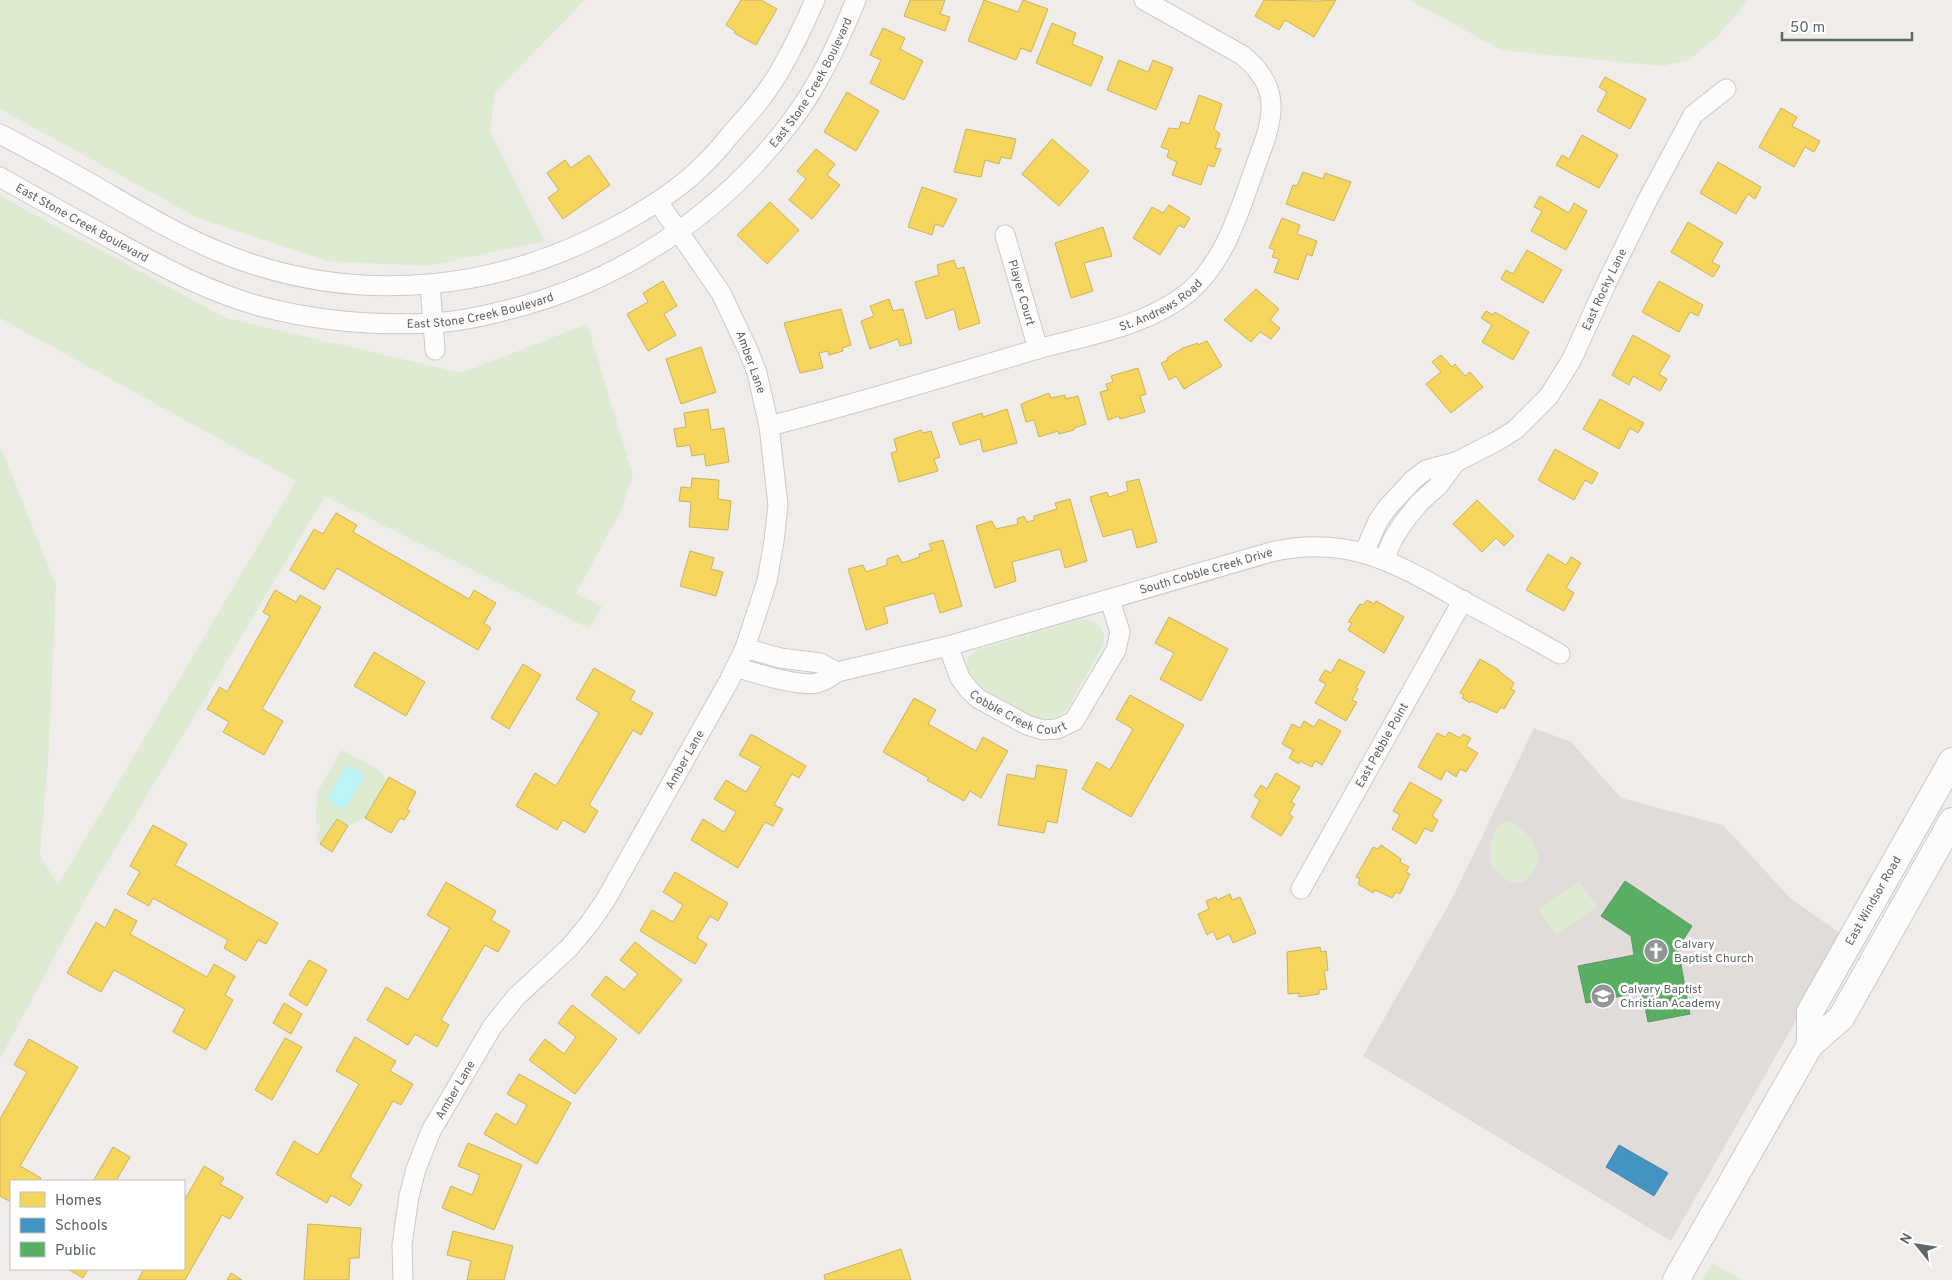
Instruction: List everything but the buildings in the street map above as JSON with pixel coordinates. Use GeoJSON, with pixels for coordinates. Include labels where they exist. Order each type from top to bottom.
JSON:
{"type":"FeatureCollection","features":[{"type":"Feature","properties":{"kind":"main road","name":"East Windsor Road"},"geometry":{"type":"LineString","coordinates":[[1810,1045],[1810,1012],[1952,760]]}},
{"type":"Feature","properties":{"kind":"main road","name":"East Windsor Road"},"geometry":{"type":"LineString","coordinates":[[1676,1280],[1810,1045],[1841,1018],[1952,821]]}},
{"type":"Feature","properties":{"kind":"street"},"geometry":{"type":"LineString","coordinates":[[0,134],[61,166],[173,231],[216,251],[246,262],[288,274],[330,282],[371,285],[430,284],[465,281],[510,271],[552,257],[592,239],[658,202],[702,166],[750,113],[777,76],[815,0]]}},
{"type":"Feature","properties":{"kind":"street","name":"East Stone Creek Boulevard"},"geometry":{"type":"LineString","coordinates":[[0,177],[184,278],[220,293],[262,306],[302,315],[358,323],[433,323],[482,316],[530,305],[609,273],[679,232],[717,202],[750,170],[791,122],[814,88],[837,45],[856,0]]}},
{"type":"Feature","properties":{"kind":"street","name":"St. Andrews Road"},"geometry":{"type":"LineString","coordinates":[[769,426],[1106,331],[1148,316],[1171,305],[1190,290],[1208,271],[1224,247],[1270,128],[1273,107],[1271,94],[1264,78],[1254,65],[1225,45],[1144,0]]}},
{"type":"Feature","properties":{"kind":"street","name":"East Rocky Lane"},"geometry":{"type":"LineString","coordinates":[[1364,553],[1371,533],[1382,515],[1414,479],[1426,470],[1456,462],[1497,442],[1514,430],[1549,396],[1572,359],[1647,201],[1693,115],[1726,89]]}},
{"type":"Feature","properties":{"kind":"street","name":"Amber Lane"},"geometry":{"type":"LineString","coordinates":[[403,1280],[402,1245],[409,1196],[416,1169],[431,1131],[492,1027],[516,996],[569,948],[605,901],[736,666],[745,648],[767,582],[778,505],[769,426],[757,373],[721,293],[658,202]]}},
{"type":"Feature","properties":{"kind":"street","name":"Player Court"},"geometry":{"type":"LineString","coordinates":[[1005,235],[1038,349]]}},
{"type":"Feature","properties":{"kind":"street"},"geometry":{"type":"LineString","coordinates":[[430,284],[435,350]]}},
{"type":"Feature","properties":{"kind":"street","name":"East Rocky Lane"},"geometry":{"type":"LineString","coordinates":[[1384,559],[1403,523],[1420,502],[1438,486],[1456,462]]}},
{"type":"Feature","properties":{"kind":"street","name":"South Cobble Creek Drive"},"geometry":{"type":"LineString","coordinates":[[736,666],[773,678],[815,684],[826,680],[838,672],[948,646],[1286,549],[1318,546],[1364,553],[1409,570],[1560,654]]}},
{"type":"Feature","properties":{"kind":"street","name":"Cobble Creek Court"},"geometry":{"type":"LineString","coordinates":[[948,646],[955,670],[974,695],[1027,725],[1043,730],[1057,729],[1074,721],[1116,650],[1120,632],[1110,600]]}},
{"type":"Feature","properties":{"kind":"street","name":"East Pebble Point"},"geometry":{"type":"LineString","coordinates":[[1301,889],[1463,600]]}},
{"type":"Feature","properties":{"kind":"street"},"geometry":{"type":"LineString","coordinates":[[745,648],[780,658],[820,663],[838,672]]}},
{"type":"Feature","properties":{"kind":"shaded area","name":"Calvary Baptist Christian Academy"},"geometry":{"type":"Polygon","coordinates":[[[1534,728],[1571,742],[1621,798],[1723,825],[1790,898],[1844,936],[1671,1241],[1363,1056],[1453,897],[1534,728]]]}},
{"type":"Feature","properties":{"kind":"green space"},"geometry":{"type":"Polygon","coordinates":[[[0,0],[585,0],[495,92],[490,131],[545,241],[428,266],[328,261],[198,218],[0,109],[0,0]]]}},
{"type":"Feature","properties":{"kind":"green space"},"geometry":{"type":"Polygon","coordinates":[[[1410,0],[1748,0],[1717,37],[1689,60],[1662,66],[1501,50],[1410,0]]]}},
{"type":"Feature","properties":{"kind":"green space"},"geometry":{"type":"Polygon","coordinates":[[[0,196],[226,318],[462,373],[587,324],[633,475],[620,512],[576,594],[602,606],[590,629],[325,496],[86,898],[0,1059],[0,449],[5,457],[56,585],[49,747],[40,855],[58,885],[296,481],[0,318],[0,196]]]}},
{"type":"Feature","properties":{"kind":"green space"},"geometry":{"type":"Polygon","coordinates":[[[1083,619],[1100,626],[1104,644],[1068,708],[1054,718],[1042,719],[1020,710],[984,689],[968,672],[968,658],[977,650],[1083,619]]]}},
{"type":"Feature","properties":{"kind":"green space"},"geometry":{"type":"Polygon","coordinates":[[[341,750],[375,767],[387,780],[365,818],[348,826],[337,819],[320,844],[316,842],[321,828],[316,823],[317,793],[341,750]]]}},
{"type":"Feature","properties":{"kind":"green space"},"geometry":{"type":"Polygon","coordinates":[[[1509,821],[1524,831],[1535,847],[1539,858],[1530,876],[1520,883],[1507,880],[1492,867],[1491,847],[1494,834],[1502,824],[1509,821]]]}},
{"type":"Feature","properties":{"kind":"green space"},"geometry":{"type":"Polygon","coordinates":[[[1579,881],[1597,907],[1556,935],[1538,909],[1579,881]]]}},
{"type":"Feature","properties":{"kind":"green space"},"geometry":{"type":"Polygon","coordinates":[[[1712,1263],[1743,1280],[1702,1280],[1712,1263]]]}},
{"type":"Feature","properties":{"kind":"water"},"geometry":{"type":"Polygon","coordinates":[[[347,765],[365,775],[345,809],[339,806],[337,809],[328,798],[347,765]]]}},
{"type":"Feature","properties":{"kind":"place","name":"Calvary Baptist Church"},"geometry":{"type":"Point","coordinates":[1656,951]}},
{"type":"Feature","properties":{"kind":"place","name":"Calvary Baptist Christian Academy"},"geometry":{"type":"Point","coordinates":[1603,996]}}]}
